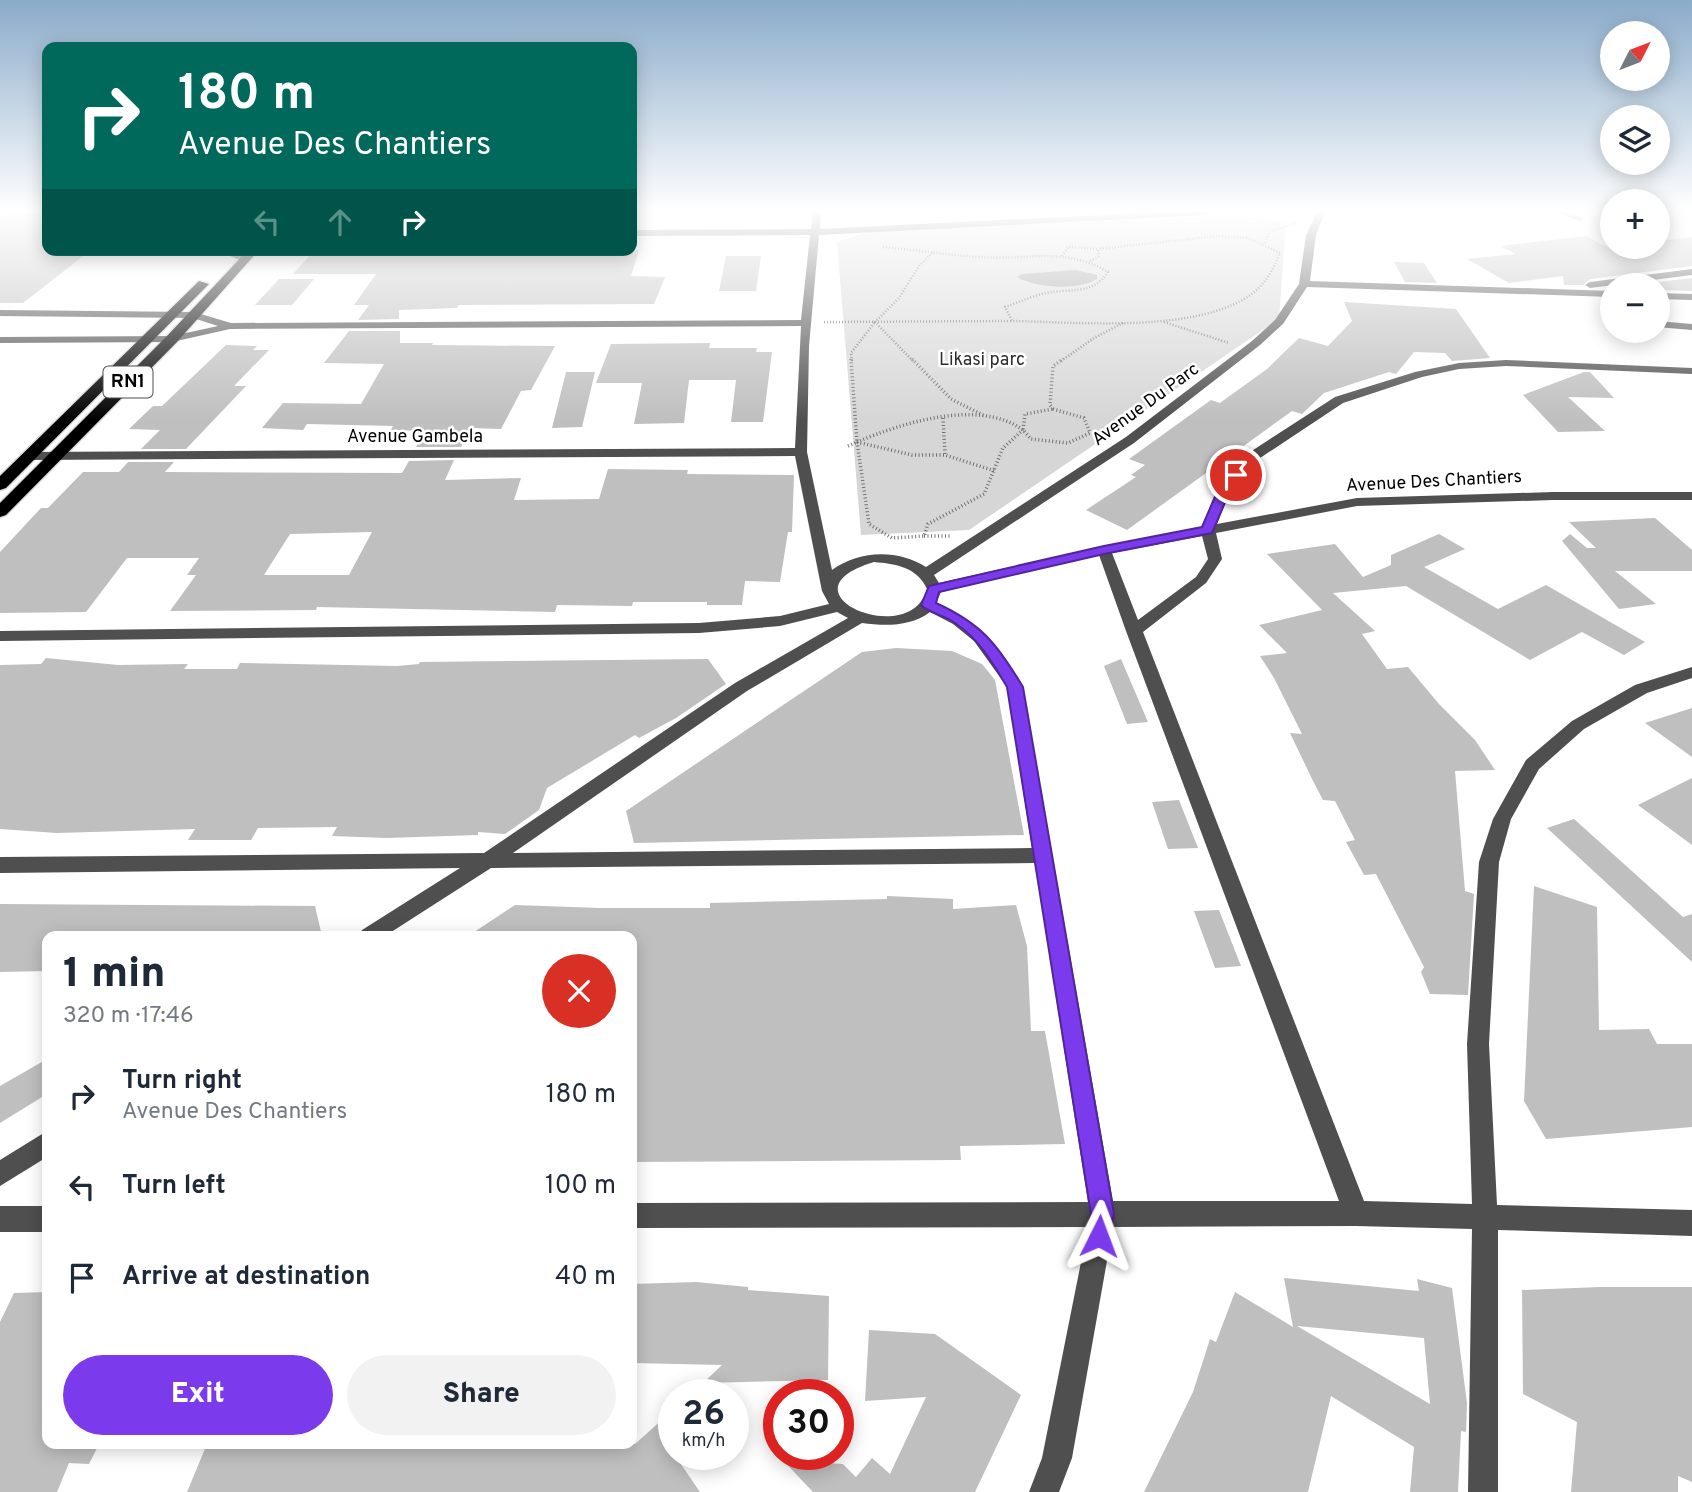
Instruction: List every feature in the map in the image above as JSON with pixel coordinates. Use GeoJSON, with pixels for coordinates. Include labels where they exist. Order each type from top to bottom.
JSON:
{"type":"FeatureCollection","features":[{"type":"Feature","properties":{"kind":"highway","name":"RN1"},"geometry":{"type":"LineString","coordinates":[[0,485],[208,282]]}},
{"type":"Feature","properties":{"kind":"highway","name":"RN1"},"geometry":{"type":"LineString","coordinates":[[0,512],[172,339],[194,315],[218,282]]}},
{"type":"Feature","properties":{"kind":"street"},"geometry":{"type":"LineString","coordinates":[[811,282],[806,323],[801,452],[829,591],[838,607],[859,618],[885,622],[911,617],[931,597]]}},
{"type":"Feature","properties":{"kind":"street"},"geometry":{"type":"LineString","coordinates":[[1545,291],[1618,282]]}},
{"type":"Feature","properties":{"kind":"street"},"geometry":{"type":"LineString","coordinates":[[1304,284],[1600,294]]}},
{"type":"Feature","properties":{"kind":"street","name":"Avenue Du Parc"},"geometry":{"type":"LineString","coordinates":[[926,574],[1130,440],[1190,396],[1279,321],[1304,284]]}},
{"type":"Feature","properties":{"kind":"street"},"geometry":{"type":"LineString","coordinates":[[1576,287],[1600,301]]}},
{"type":"Feature","properties":{"kind":"street"},"geometry":{"type":"LineString","coordinates":[[1670,296],[1692,297]]}},
{"type":"Feature","properties":{"kind":"street"},"geometry":{"type":"LineString","coordinates":[[0,313],[194,315],[230,326]]}},
{"type":"Feature","properties":{"kind":"street"},"geometry":{"type":"LineString","coordinates":[[0,340],[172,339],[230,326],[806,323]]}},
{"type":"Feature","properties":{"kind":"street"},"geometry":{"type":"LineString","coordinates":[[1670,325],[1692,327]]}},
{"type":"Feature","properties":{"kind":"street"},"geometry":{"type":"LineString","coordinates":[[1134,631],[1201,580],[1215,559],[1208,530],[1226,485],[1252,457],[1339,400],[1373,388],[1459,366],[1506,363],[1692,371]]}},
{"type":"Feature","properties":{"kind":"street","name":"Avenue Gambela"},"geometry":{"type":"LineString","coordinates":[[29,456],[801,452]]}},
{"type":"Feature","properties":{"kind":"street","name":"Avenue Des Chantiers"},"geometry":{"type":"LineString","coordinates":[[931,597],[1104,550],[1357,502],[1553,496],[1692,496]]}},
{"type":"Feature","properties":{"kind":"street"},"geometry":{"type":"LineString","coordinates":[[1104,550],[1356,1213]]}},
{"type":"Feature","properties":{"kind":"street"},"geometry":{"type":"LineString","coordinates":[[829,591],[830,581],[846,566],[873,558],[903,562],[926,574],[931,597],[979,636],[995,653],[1015,687],[1103,1214],[1057,1458],[1044,1492]]}},
{"type":"Feature","properties":{"kind":"street"},"geometry":{"type":"LineString","coordinates":[[0,636],[699,628],[780,621],[838,607]]}},
{"type":"Feature","properties":{"kind":"street"},"geometry":{"type":"LineString","coordinates":[[377,931],[485,862],[741,687],[859,618]]}},
{"type":"Feature","properties":{"kind":"street"},"geometry":{"type":"LineString","coordinates":[[1483,1492],[1485,1215],[1478,1044],[1489,862],[1502,819],[1532,765],[1578,725],[1641,690],[1692,672]]}},
{"type":"Feature","properties":{"kind":"street"},"geometry":{"type":"LineString","coordinates":[[0,865],[1045,855]]}},
{"type":"Feature","properties":{"kind":"street"},"geometry":{"type":"LineString","coordinates":[[0,1174],[42,1146]]}},
{"type":"Feature","properties":{"kind":"street"},"geometry":{"type":"LineString","coordinates":[[637,1216],[1356,1213],[1692,1223]]}},
{"type":"Feature","properties":{"kind":"street"},"geometry":{"type":"LineString","coordinates":[[0,1219],[42,1219]]}},
{"type":"Feature","properties":{"kind":"path"},"geometry":{"type":"LineString","coordinates":[[909,282],[899,298],[875,322],[851,353],[857,442],[869,524],[892,538],[958,536]]}},
{"type":"Feature","properties":{"kind":"path"},"geometry":{"type":"LineString","coordinates":[[1012,321],[1005,307],[1044,293],[1085,289],[1102,282]]}},
{"type":"Feature","properties":{"kind":"path"},"geometry":{"type":"LineString","coordinates":[[1163,322],[1247,298],[1264,282]]}},
{"type":"Feature","properties":{"kind":"path"},"geometry":{"type":"LineString","coordinates":[[1053,409],[1050,405],[1054,366],[1094,338],[1126,321]]}},
{"type":"Feature","properties":{"kind":"path"},"geometry":{"type":"LineString","coordinates":[[875,322],[951,399],[989,418]]}},
{"type":"Feature","properties":{"kind":"path"},"geometry":{"type":"LineString","coordinates":[[806,323],[1163,322],[1235,345]]}},
{"type":"Feature","properties":{"kind":"path"},"geometry":{"type":"LineString","coordinates":[[1053,409],[1084,418],[1090,433],[1068,443],[1031,439],[1026,428],[1025,414],[1053,409]]}},
{"type":"Feature","properties":{"kind":"path"},"geometry":{"type":"LineString","coordinates":[[848,446],[908,423],[963,415],[1011,421],[1026,428]]}},
{"type":"Feature","properties":{"kind":"path"},"geometry":{"type":"LineString","coordinates":[[943,418],[945,455]]}},
{"type":"Feature","properties":{"kind":"path"},"geometry":{"type":"LineString","coordinates":[[924,536],[928,524],[984,494],[1003,449],[1026,428]]}},
{"type":"Feature","properties":{"kind":"path"},"geometry":{"type":"LineString","coordinates":[[857,442],[912,455],[945,455],[995,471]]}},
{"type":"Feature","properties":{"kind":"green space","name":"Likasi parc"},"geometry":{"type":"Polygon","coordinates":[[[840,282],[1282,282],[1279,319],[969,530],[861,535],[840,282]]]}},
{"type":"Feature","properties":{"kind":"shaded area"},"geometry":{"type":"Polygon","coordinates":[[[1027,282],[1092,282],[1068,287],[1027,282]]]}},
{"type":"Feature","properties":{"kind":"building"},"geometry":{"type":"Polygon","coordinates":[[[0,282],[50,282],[23,303],[0,303],[0,282]]]}},
{"type":"Feature","properties":{"kind":"building"},"geometry":{"type":"Polygon","coordinates":[[[277,282],[312,282],[292,305],[255,305],[277,282]]]}},
{"type":"Feature","properties":{"kind":"building"},"geometry":{"type":"Polygon","coordinates":[[[371,282],[663,282],[654,304],[459,305],[457,308],[399,310],[399,319],[358,320],[369,305],[354,305],[371,282]]]}},
{"type":"Feature","properties":{"kind":"building"},"geometry":{"type":"Polygon","coordinates":[[[721,282],[757,282],[756,291],[719,291],[721,282]]]}},
{"type":"Feature","properties":{"kind":"building"},"geometry":{"type":"Polygon","coordinates":[[[1564,282],[1587,282],[1583,285],[1564,285],[1564,282]]]}},
{"type":"Feature","properties":{"kind":"building"},"geometry":{"type":"Polygon","coordinates":[[[1670,282],[1692,282],[1692,291],[1670,290],[1670,282]]]}},
{"type":"Feature","properties":{"kind":"building"},"geometry":{"type":"Polygon","coordinates":[[[1344,302],[1456,309],[1490,358],[1452,361],[1445,353],[1414,352],[1396,374],[1389,372],[1324,393],[1302,414],[1292,411],[1127,530],[1086,510],[1136,477],[1131,475],[1145,465],[1129,459],[1211,400],[1220,403],[1267,369],[1299,338],[1328,346],[1352,321],[1344,302]]]}},
{"type":"Feature","properties":{"kind":"building"},"geometry":{"type":"Polygon","coordinates":[[[349,331],[400,331],[400,343],[555,346],[531,390],[521,391],[501,429],[471,428],[461,447],[416,447],[425,431],[391,430],[393,426],[307,424],[303,430],[262,428],[283,403],[361,404],[384,364],[324,363],[349,331]]]}},
{"type":"Feature","properties":{"kind":"building"},"geometry":{"type":"Polygon","coordinates":[[[710,343],[709,348],[757,348],[756,352],[772,352],[763,422],[731,422],[736,380],[689,380],[684,423],[634,424],[642,383],[596,383],[611,344],[710,343]]]}},
{"type":"Feature","properties":{"kind":"building"},"geometry":{"type":"Polygon","coordinates":[[[226,345],[257,346],[253,350],[269,350],[234,386],[246,386],[186,449],[141,449],[160,430],[129,429],[153,406],[162,406],[226,345]]]}},
{"type":"Feature","properties":{"kind":"building"},"geometry":{"type":"Polygon","coordinates":[[[566,372],[595,372],[582,427],[552,428],[566,372]]]}},
{"type":"Feature","properties":{"kind":"building"},"geometry":{"type":"Polygon","coordinates":[[[1590,372],[1614,398],[1568,397],[1605,431],[1558,432],[1523,395],[1590,372]]]}},
{"type":"Feature","properties":{"kind":"building"},"geometry":{"type":"Polygon","coordinates":[[[454,460],[445,480],[521,478],[514,500],[599,499],[608,469],[688,470],[687,474],[794,475],[792,532],[788,532],[780,582],[745,581],[742,605],[633,602],[632,606],[557,605],[555,612],[317,607],[316,610],[170,611],[196,575],[187,575],[199,558],[127,558],[86,612],[0,613],[0,552],[41,508],[48,508],[83,472],[119,472],[128,462],[174,462],[165,472],[402,473],[409,461],[454,460]],[[372,532],[290,534],[264,575],[349,575],[372,532]]]}},
{"type":"Feature","properties":{"kind":"building"},"geometry":{"type":"Polygon","coordinates":[[[1655,518],[1692,550],[1692,571],[1615,571],[1656,604],[1619,609],[1562,541],[1570,534],[1587,548],[1596,548],[1569,522],[1655,518]]]}},
{"type":"Feature","properties":{"kind":"building"},"geometry":{"type":"Polygon","coordinates":[[[1439,534],[1465,549],[1424,567],[1498,609],[1546,585],[1645,642],[1624,655],[1582,632],[1530,660],[1406,586],[1333,593],[1375,631],[1362,634],[1387,669],[1408,667],[1439,704],[1475,740],[1495,770],[1455,771],[1465,891],[1474,894],[1468,995],[1430,994],[1421,972],[1424,967],[1376,874],[1364,875],[1346,842],[1355,840],[1335,801],[1323,800],[1313,781],[1290,733],[1302,734],[1260,656],[1287,653],[1259,625],[1322,610],[1267,554],[1335,544],[1363,577],[1391,565],[1391,555],[1439,534]]]}},
{"type":"Feature","properties":{"kind":"building"},"geometry":{"type":"Polygon","coordinates":[[[896,648],[952,651],[982,664],[995,680],[1024,835],[634,843],[626,811],[862,652],[896,648]]]}},
{"type":"Feature","properties":{"kind":"building"},"geometry":{"type":"Polygon","coordinates":[[[46,658],[118,665],[188,664],[184,669],[237,669],[240,663],[397,666],[420,662],[708,659],[726,684],[676,718],[639,738],[635,735],[547,788],[539,810],[505,834],[478,832],[478,835],[387,838],[332,836],[337,827],[258,828],[251,840],[188,840],[195,829],[57,833],[0,829],[0,665],[41,664],[46,658]]]}},
{"type":"Feature","properties":{"kind":"building"},"geometry":{"type":"Polygon","coordinates":[[[1121,659],[1148,722],[1127,724],[1104,666],[1121,659]]]}},
{"type":"Feature","properties":{"kind":"building"},"geometry":{"type":"Polygon","coordinates":[[[1692,708],[1692,757],[1645,723],[1692,708]]]}},
{"type":"Feature","properties":{"kind":"building"},"geometry":{"type":"Polygon","coordinates":[[[1692,778],[1692,845],[1638,805],[1692,778]]]}},
{"type":"Feature","properties":{"kind":"building"},"geometry":{"type":"Polygon","coordinates":[[[1179,800],[1198,848],[1168,849],[1152,802],[1179,800]]]}},
{"type":"Feature","properties":{"kind":"building"},"geometry":{"type":"Polygon","coordinates":[[[1574,819],[1683,917],[1692,914],[1692,962],[1547,828],[1574,819]]]}},
{"type":"Feature","properties":{"kind":"building"},"geometry":{"type":"Polygon","coordinates":[[[1534,886],[1597,907],[1599,1030],[1649,1029],[1657,1044],[1692,1044],[1692,1127],[1546,1139],[1524,1101],[1534,886]]]}},
{"type":"Feature","properties":{"kind":"building"},"geometry":{"type":"Polygon","coordinates":[[[887,896],[953,899],[953,909],[1016,905],[1027,946],[1031,1031],[1045,1031],[1065,1144],[960,1146],[961,1160],[637,1162],[637,931],[476,931],[515,905],[710,908],[710,903],[887,899],[887,896]]]}},
{"type":"Feature","properties":{"kind":"building"},"geometry":{"type":"Polygon","coordinates":[[[0,904],[315,906],[321,931],[42,931],[42,971],[0,972],[0,904]]]}},
{"type":"Feature","properties":{"kind":"building"},"geometry":{"type":"Polygon","coordinates":[[[1219,910],[1241,966],[1215,968],[1194,911],[1219,910]]]}},
{"type":"Feature","properties":{"kind":"building"},"geometry":{"type":"Polygon","coordinates":[[[42,1062],[42,1097],[0,1123],[0,1086],[42,1062]]]}},
{"type":"Feature","properties":{"kind":"building"},"geometry":{"type":"Polygon","coordinates":[[[1284,1278],[1419,1291],[1417,1279],[1452,1288],[1467,1403],[1466,1432],[1461,1431],[1458,1492],[1410,1492],[1414,1447],[1331,1396],[1308,1492],[1144,1492],[1193,1392],[1210,1339],[1216,1342],[1235,1292],[1293,1327],[1284,1278]],[[1297,1326],[1430,1404],[1424,1338],[1297,1326]]]}},
{"type":"Feature","properties":{"kind":"building"},"geometry":{"type":"Polygon","coordinates":[[[696,1282],[748,1287],[748,1290],[829,1296],[828,1379],[763,1379],[763,1382],[749,1382],[749,1379],[707,1379],[722,1365],[637,1363],[637,1284],[696,1282]]]}},
{"type":"Feature","properties":{"kind":"building"},"geometry":{"type":"Polygon","coordinates":[[[1692,1287],[1692,1482],[1678,1476],[1678,1492],[1571,1492],[1577,1422],[1523,1394],[1522,1290],[1692,1287]]]}},
{"type":"Feature","properties":{"kind":"building"},"geometry":{"type":"Polygon","coordinates":[[[42,1292],[42,1449],[96,1449],[89,1464],[69,1463],[57,1492],[0,1492],[0,1322],[14,1293],[42,1292]]]}},
{"type":"Feature","properties":{"kind":"building"},"geometry":{"type":"Polygon","coordinates":[[[869,1330],[935,1334],[1021,1395],[975,1492],[813,1492],[792,1470],[849,1470],[856,1477],[872,1458],[890,1474],[926,1397],[865,1401],[869,1330]]]}},
{"type":"Feature","properties":{"kind":"building"},"geometry":{"type":"Polygon","coordinates":[[[658,1423],[658,1470],[685,1470],[700,1492],[187,1492],[205,1449],[637,1449],[637,1442],[658,1423]]]}},
{"type":"Feature","properties":{"kind":"route"},"geometry":{"type":"LineString","coordinates":[[1099,1236],[1103,1214],[1015,687],[995,653],[979,636],[959,619],[928,605],[934,589],[1104,550],[1208,530],[1226,485],[1236,475]]}}]}
